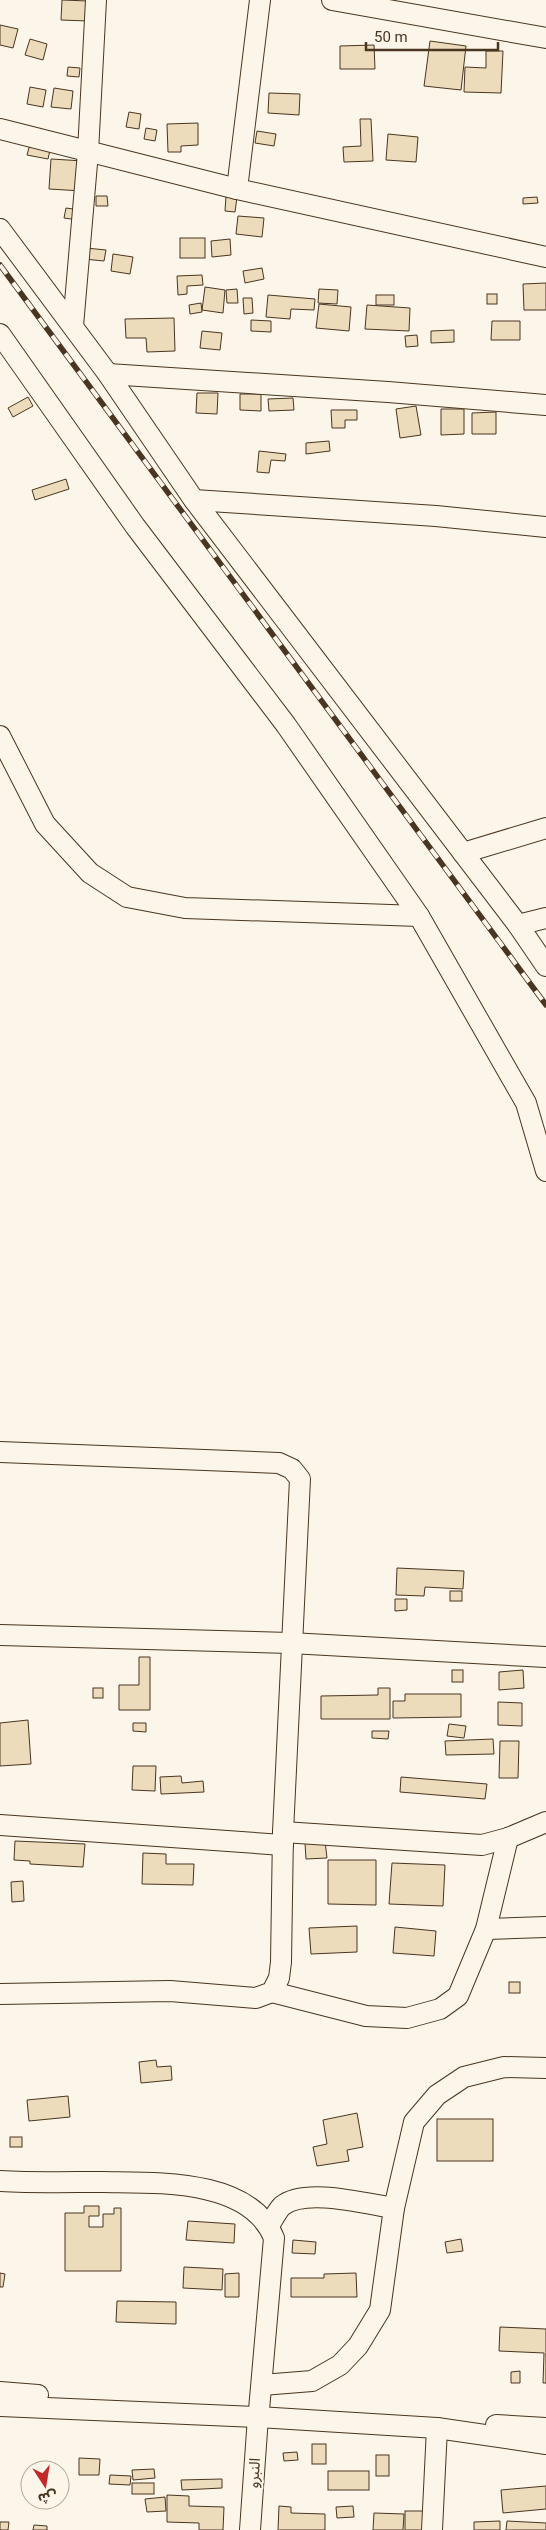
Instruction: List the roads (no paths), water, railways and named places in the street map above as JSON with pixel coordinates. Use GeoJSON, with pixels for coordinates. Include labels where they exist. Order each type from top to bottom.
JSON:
{"type":"FeatureCollection","features":[{"type":"Feature","properties":{"kind":"street"},"geometry":{"type":"LineString","coordinates":[[72,326],[88,152],[96,0]]}},
{"type":"Feature","properties":{"kind":"street"},"geometry":{"type":"LineString","coordinates":[[237,188],[260,0]]}},
{"type":"Feature","properties":{"kind":"street"},"geometry":{"type":"LineString","coordinates":[[332,0],[546,38]]}},
{"type":"Feature","properties":{"kind":"street"},"geometry":{"type":"LineString","coordinates":[[0,129],[237,188],[546,257]]}},
{"type":"Feature","properties":{"kind":"street"},"geometry":{"type":"LineString","coordinates":[[0,229],[108,374],[194,500],[518,925],[546,966]]}},
{"type":"Feature","properties":{"kind":"street"},"geometry":{"type":"LineString","coordinates":[[0,334],[136,526],[286,726],[419,916],[526,1103],[546,1171]]}},
{"type":"Feature","properties":{"kind":"street"},"geometry":{"type":"LineString","coordinates":[[108,374],[388,392],[546,405]]}},
{"type":"Feature","properties":{"kind":"street"},"geometry":{"type":"LineString","coordinates":[[194,500],[436,516],[546,527]]}},
{"type":"Feature","properties":{"kind":"street"},"geometry":{"type":"LineString","coordinates":[[0,736],[45,824],[90,873],[127,897],[185,908],[419,916]]}},
{"type":"Feature","properties":{"kind":"street"},"geometry":{"type":"LineString","coordinates":[[463,853],[546,828]]}},
{"type":"Feature","properties":{"kind":"street"},"geometry":{"type":"LineString","coordinates":[[518,925],[546,918]]}},
{"type":"Feature","properties":{"kind":"street"},"geometry":{"type":"LineString","coordinates":[[0,1452],[279,1463],[292,1469],[300,1479],[290,1644],[280,1962],[279,1978],[272,1992]]}},
{"type":"Feature","properties":{"kind":"street"},"geometry":{"type":"LineString","coordinates":[[0,1635],[290,1644],[546,1657]]}},
{"type":"Feature","properties":{"kind":"street"},"geometry":{"type":"LineString","coordinates":[[0,1825],[482,1845],[508,1838],[546,1822]]}},
{"type":"Feature","properties":{"kind":"street"},"geometry":{"type":"LineString","coordinates":[[0,1994],[170,1991],[256,1998],[272,1992],[366,2016],[407,2018],[440,2009],[458,1996],[486,1929],[508,1838]]}},
{"type":"Feature","properties":{"kind":"street"},"geometry":{"type":"LineString","coordinates":[[486,1929],[546,1926]]}},
{"type":"Feature","properties":{"kind":"street"},"geometry":{"type":"LineString","coordinates":[[262,2385],[312,2381],[340,2366],[358,2346],[380,2310],[394,2208],[414,2122],[437,2095],[464,2077],[504,2067],[546,2068]]}},
{"type":"Feature","properties":{"kind":"street"},"geometry":{"type":"LineString","coordinates":[[0,2181],[175,2183],[224,2194],[248,2207],[269,2226],[283,2206],[297,2200],[324,2197],[394,2208]]}},
{"type":"Feature","properties":{"kind":"street","name":"النبرو"},"geometry":{"type":"LineString","coordinates":[[250,2530],[258,2413],[274,2238],[269,2226]]}},
{"type":"Feature","properties":{"kind":"street"},"geometry":{"type":"LineString","coordinates":[[0,2392],[438,2428],[546,2444]]}},
{"type":"Feature","properties":{"kind":"street"},"geometry":{"type":"LineString","coordinates":[[0,2406],[258,2413],[546,2428]]}},
{"type":"Feature","properties":{"kind":"street"},"geometry":{"type":"LineString","coordinates":[[432,2530],[438,2428]]}},
{"type":"Feature","properties":{"kind":"railway"},"geometry":{"type":"LineString","coordinates":[[0,265],[546,1005]]}}]}
